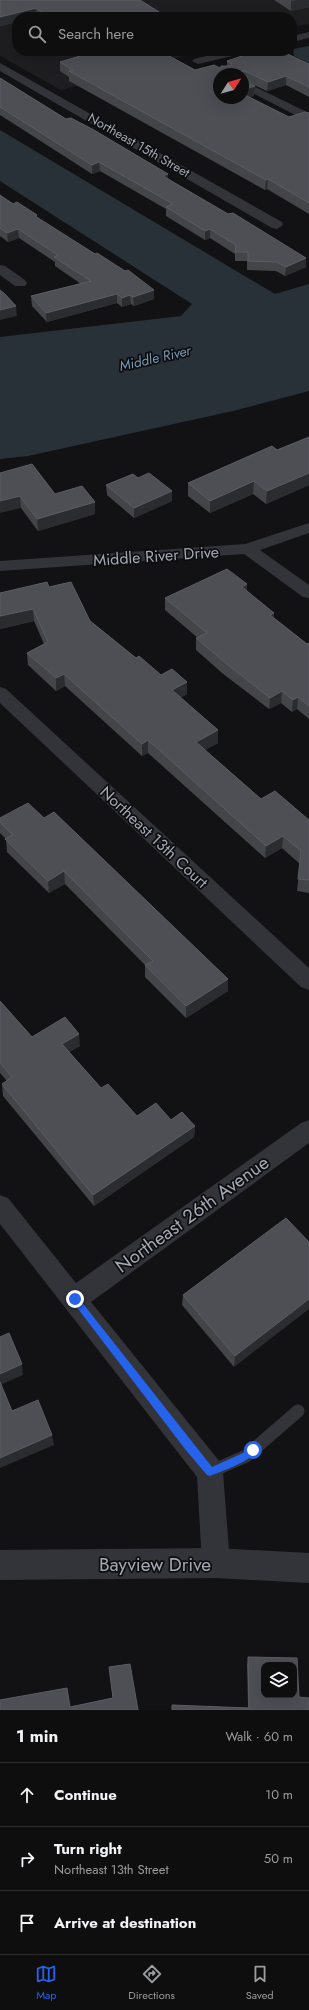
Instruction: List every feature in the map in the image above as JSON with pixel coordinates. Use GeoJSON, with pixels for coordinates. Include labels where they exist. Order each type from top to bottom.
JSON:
{"type":"FeatureCollection","features":[{"type":"Feature","properties":{"kind":"street"},"geometry":{"type":"LineString","coordinates":[[297,38],[309,35]]}},
{"type":"Feature","properties":{"kind":"street"},"geometry":{"type":"LineString","coordinates":[[211,68],[198,61],[220,56]]}},
{"type":"Feature","properties":{"kind":"street","name":"Northeast 15th Street"},"geometry":{"type":"LineString","coordinates":[[0,66],[277,225]]}},
{"type":"Feature","properties":{"kind":"street"},"geometry":{"type":"LineString","coordinates":[[249,87],[309,118]]}},
{"type":"Feature","properties":{"kind":"street"},"geometry":{"type":"LineString","coordinates":[[0,269],[20,283]]}},
{"type":"Feature","properties":{"kind":"street","name":"Middle River Drive"},"geometry":{"type":"LineString","coordinates":[[0,566],[247,549],[309,528]]}},
{"type":"Feature","properties":{"kind":"street"},"geometry":{"type":"LineString","coordinates":[[247,549],[309,593]]}},
{"type":"Feature","properties":{"kind":"street","name":"Northeast 13th Court"},"geometry":{"type":"LineString","coordinates":[[0,693],[309,981]]}},
{"type":"Feature","properties":{"kind":"street","name":"Northeast 26th Avenue"},"geometry":{"type":"LineString","coordinates":[[75,1299],[309,1130]]}},
{"type":"Feature","properties":{"kind":"street"},"geometry":{"type":"LineString","coordinates":[[0,1206],[75,1299],[188,1446],[210,1472],[216,1563]]}},
{"type":"Feature","properties":{"kind":"street","name":"Bayview Drive"},"geometry":{"type":"LineString","coordinates":[[0,1564],[216,1563],[309,1568]]}},
{"type":"Feature","properties":{"kind":"lane"},"geometry":{"type":"LineString","coordinates":[[210,1472],[246,1456],[298,1411]]}},
{"type":"Feature","properties":{"kind":"shaded area"},"geometry":{"type":"Polygon","coordinates":[[[0,0],[309,0],[309,24],[297,26],[297,12],[12,12],[12,56],[184,56],[61,90],[0,56],[0,0]]]}},
{"type":"Feature","properties":{"kind":"water"},"geometry":{"type":"Polygon","coordinates":[[[309,46],[309,63],[294,56],[297,56],[297,48],[309,46]]]}},
{"type":"Feature","properties":{"kind":"water","name":"Middle River"},"geometry":{"type":"Polygon","coordinates":[[[0,130],[275,294],[309,284],[309,391],[233,411],[28,456],[0,459],[0,337],[181,316],[192,304],[0,181],[0,130]]]}},
{"type":"Feature","properties":{"kind":"building"},"geometry":{"type":"Polygon","coordinates":[[[0,0],[140,0],[159,12],[42,12],[36,8],[20,12],[12,12],[12,14],[0,17],[0,0]]]}},
{"type":"Feature","properties":{"kind":"building"},"geometry":{"type":"Polygon","coordinates":[[[80,56],[169,56],[195,70],[214,65],[220,68],[213,68],[213,104],[249,104],[249,97],[289,117],[305,112],[309,113],[309,203],[268,179],[266,180],[69,71],[73,70],[60,62],[80,56]]]}},
{"type":"Feature","properties":{"kind":"building"},"geometry":{"type":"Polygon","coordinates":[[[242,56],[292,56],[309,64],[309,87],[286,76],[268,82],[249,73],[249,68],[220,68],[221,66],[230,66],[232,64],[227,61],[242,56]]]}},
{"type":"Feature","properties":{"kind":"building"},"geometry":{"type":"Polygon","coordinates":[[[0,78],[66,119],[71,118],[94,130],[168,174],[163,176],[228,214],[233,213],[306,258],[286,267],[277,262],[248,261],[248,252],[235,252],[236,245],[210,229],[205,231],[166,207],[173,204],[99,162],[92,165],[0,107],[0,78]]]}},
{"type":"Feature","properties":{"kind":"building"},"geometry":{"type":"Polygon","coordinates":[[[249,83],[255,86],[249,88],[249,83]]]}},
{"type":"Feature","properties":{"kind":"building"},"geometry":{"type":"Polygon","coordinates":[[[0,195],[13,204],[17,202],[37,215],[35,216],[95,254],[97,253],[125,271],[128,270],[154,290],[133,297],[130,295],[122,298],[117,294],[46,313],[31,296],[91,281],[54,257],[58,255],[18,229],[7,233],[0,228],[0,195]]]}},
{"type":"Feature","properties":{"kind":"building"},"geometry":{"type":"Polygon","coordinates":[[[0,290],[5,294],[16,306],[0,310],[0,290]]]}},
{"type":"Feature","properties":{"kind":"building"},"geometry":{"type":"Polygon","coordinates":[[[309,437],[309,473],[267,491],[254,481],[210,501],[188,483],[272,446],[277,450],[309,437]]]}},
{"type":"Feature","properties":{"kind":"building"},"geometry":{"type":"Polygon","coordinates":[[[32,464],[55,494],[82,486],[95,502],[37,519],[20,496],[0,501],[0,473],[32,464]]]}},
{"type":"Feature","properties":{"kind":"building"},"geometry":{"type":"Polygon","coordinates":[[[149,473],[172,491],[134,508],[106,485],[133,474],[138,478],[149,473]]]}},
{"type":"Feature","properties":{"kind":"building"},"geometry":{"type":"Polygon","coordinates":[[[227,569],[247,584],[242,587],[274,613],[270,615],[307,644],[309,643],[309,706],[298,697],[293,700],[282,691],[270,698],[196,638],[207,633],[165,598],[227,569]]]}},
{"type":"Feature","properties":{"kind":"building"},"geometry":{"type":"Polygon","coordinates":[[[47,582],[49,587],[71,582],[90,621],[136,658],[139,656],[161,675],[172,669],[187,682],[172,690],[218,730],[196,742],[261,799],[275,791],[309,820],[309,880],[298,879],[301,851],[283,836],[266,846],[148,740],[142,744],[64,674],[56,678],[27,653],[48,642],[33,609],[0,616],[0,593],[47,582]]]}},
{"type":"Feature","properties":{"kind":"building"},"geometry":{"type":"Polygon","coordinates":[[[28,803],[44,818],[54,812],[228,979],[186,1006],[145,965],[153,961],[64,871],[48,881],[5,839],[13,835],[0,822],[0,818],[28,803]]]}},
{"type":"Feature","properties":{"kind":"building"},"geometry":{"type":"Polygon","coordinates":[[[0,1001],[32,1037],[65,1017],[79,1034],[62,1044],[101,1088],[108,1084],[137,1116],[156,1103],[171,1120],[182,1112],[195,1126],[93,1195],[2,1084],[12,1077],[0,1063],[0,1001]]]}},
{"type":"Feature","properties":{"kind":"building"},"geometry":{"type":"Polygon","coordinates":[[[286,1218],[309,1242],[309,1299],[235,1356],[183,1295],[286,1218]]]}},
{"type":"Feature","properties":{"kind":"building"},"geometry":{"type":"Polygon","coordinates":[[[9,1333],[22,1364],[0,1374],[0,1337],[9,1333]]]}},
{"type":"Feature","properties":{"kind":"building"},"geometry":{"type":"Polygon","coordinates":[[[0,1382],[12,1411],[38,1400],[52,1435],[0,1458],[0,1382]]]}},
{"type":"Feature","properties":{"kind":"building"},"geometry":{"type":"Polygon","coordinates":[[[248,1657],[297,1658],[299,1697],[309,1698],[309,1710],[172,1710],[172,1705],[249,1708],[248,1657]]]}},
{"type":"Feature","properties":{"kind":"building"},"geometry":{"type":"Polygon","coordinates":[[[130,1664],[138,1710],[0,1710],[0,1700],[67,1688],[70,1707],[113,1698],[109,1667],[130,1664]]]}},
{"type":"Feature","properties":{"kind":"route"},"geometry":{"type":"LineString","coordinates":[[75,1299],[188,1446],[210,1472],[246,1456],[253,1450]]}}]}
